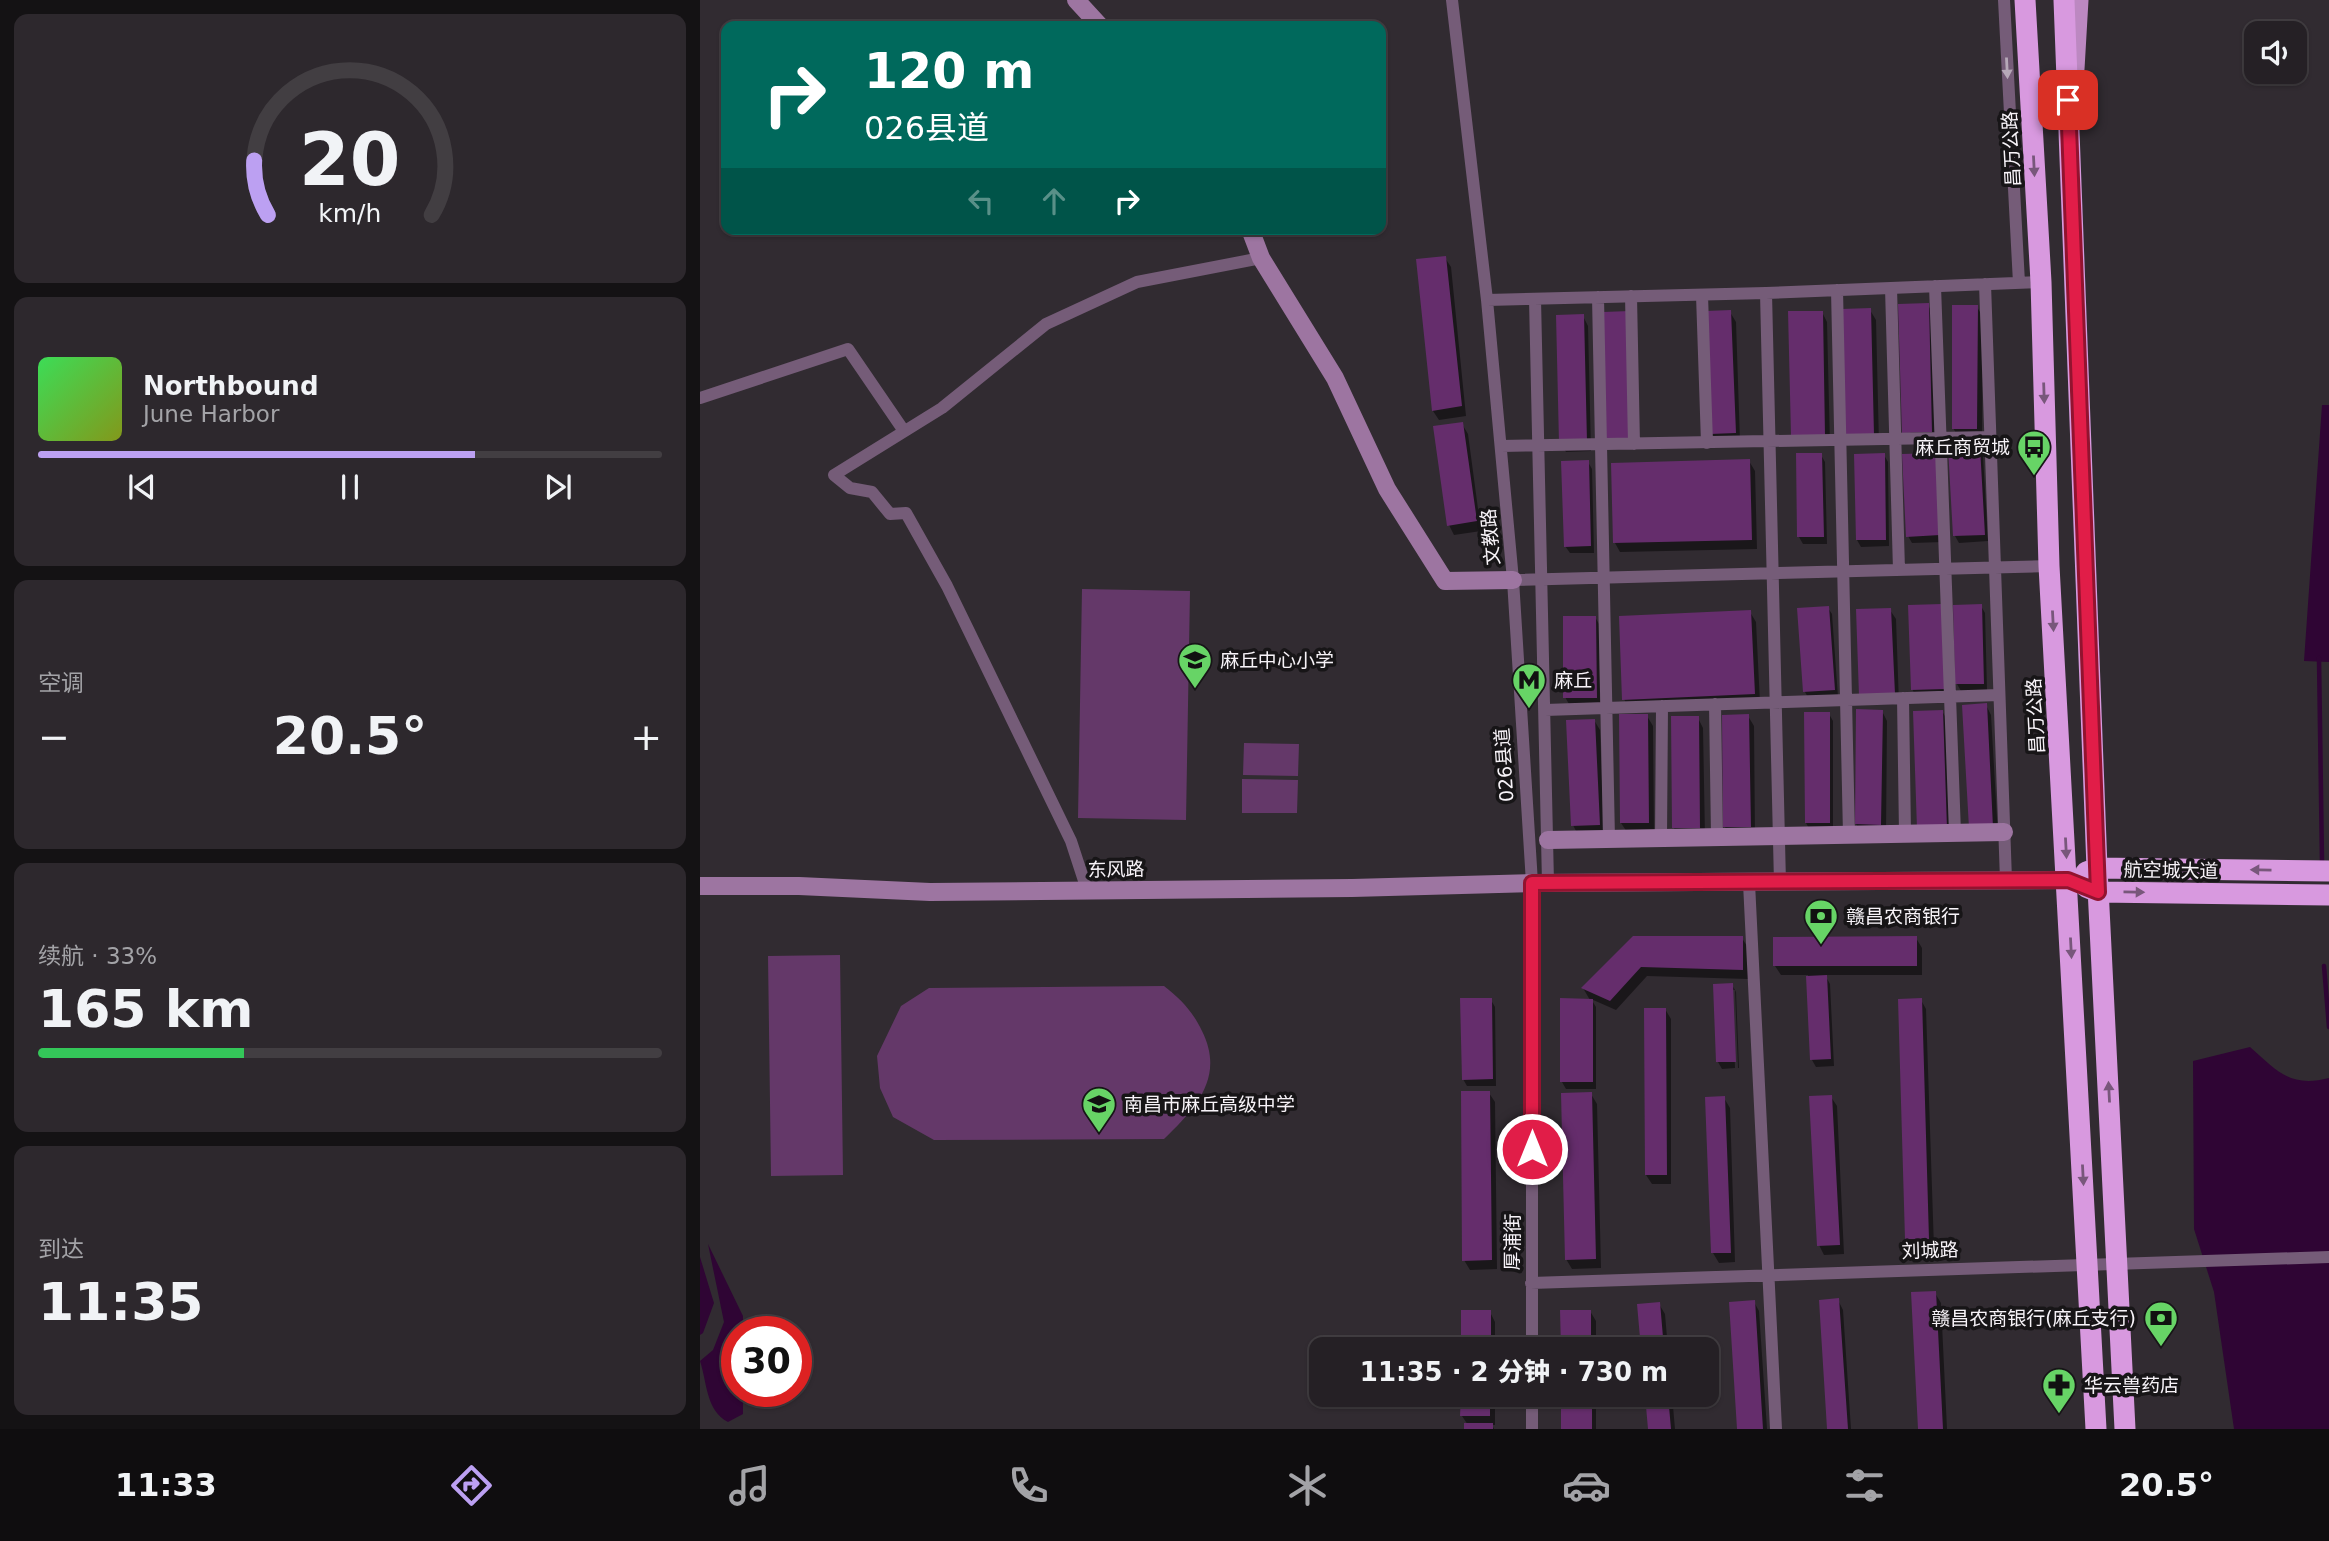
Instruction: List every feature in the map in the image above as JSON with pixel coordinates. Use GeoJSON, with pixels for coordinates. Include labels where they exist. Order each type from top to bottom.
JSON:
{"type":"FeatureCollection","features":[{"type":"Feature","properties":{"kind":"highway","name":"昌万公路"},"geometry":{"type":"LineString","coordinates":[[2025,0],[2030,282],[2068,880],[2096,1429]]}},
{"type":"Feature","properties":{"kind":"highway"},"geometry":{"type":"LineString","coordinates":[[2064,0],[2098,892],[2125,1429]]}},
{"type":"Feature","properties":{"kind":"highway","name":"航空城大道"},"geometry":{"type":"LineString","coordinates":[[2068,880],[2097,867],[2329,871]]}},
{"type":"Feature","properties":{"kind":"highway","name":"航空城大道"},"geometry":{"type":"LineString","coordinates":[[2068,880],[2098,892],[2329,895]]}},
{"type":"Feature","properties":{"kind":"main road"},"geometry":{"type":"LineString","coordinates":[[1076,0],[1095,21]]}},
{"type":"Feature","properties":{"kind":"main road"},"geometry":{"type":"LineString","coordinates":[[2070,150],[2079,0]]}},
{"type":"Feature","properties":{"kind":"main road"},"geometry":{"type":"LineString","coordinates":[[1252,235],[1261,258],[1335,378],[1387,489],[1446,581],[1513,580]]}},
{"type":"Feature","properties":{"kind":"main road"},"geometry":{"type":"LineString","coordinates":[[1548,840],[2004,832]]}},
{"type":"Feature","properties":{"kind":"main road"},"geometry":{"type":"LineString","coordinates":[[1540,883],[2068,880]]}},
{"type":"Feature","properties":{"kind":"main road","name":"东风路"},"geometry":{"type":"LineString","coordinates":[[700,886],[799,886],[930,892],[1352,888],[1540,883]]}},
{"type":"Feature","properties":{"kind":"street","name":"文教路"},"geometry":{"type":"LineString","coordinates":[[1452,0],[1487,300],[1513,580],[2049,566]]}},
{"type":"Feature","properties":{"kind":"street"},"geometry":{"type":"LineString","coordinates":[[1487,300],[1766,293],[2030,282],[2004,0]]}},
{"type":"Feature","properties":{"kind":"street"},"geometry":{"type":"LineString","coordinates":[[2074,77],[2088,0]]}},
{"type":"Feature","properties":{"kind":"street"},"geometry":{"type":"LineString","coordinates":[[1087,890],[1065,829],[947,586],[906,513],[890,514],[872,492],[850,488],[834,475],[942,408],[1046,324],[1136,282],[1261,258]]}},
{"type":"Feature","properties":{"kind":"street"},"geometry":{"type":"LineString","coordinates":[[1985,284],[2006,880]]}},
{"type":"Feature","properties":{"kind":"street"},"geometry":{"type":"LineString","coordinates":[[1935,286],[1955,833]]}},
{"type":"Feature","properties":{"kind":"street"},"geometry":{"type":"LineString","coordinates":[[1891,288],[1899,570]]}},
{"type":"Feature","properties":{"kind":"street"},"geometry":{"type":"LineString","coordinates":[[1837,290],[1849,835]]}},
{"type":"Feature","properties":{"kind":"street"},"geometry":{"type":"LineString","coordinates":[[1766,293],[1780,883]]}},
{"type":"Feature","properties":{"kind":"street"},"geometry":{"type":"LineString","coordinates":[[1702,295],[1707,443]]}},
{"type":"Feature","properties":{"kind":"street"},"geometry":{"type":"LineString","coordinates":[[1631,296],[1634,444]]}},
{"type":"Feature","properties":{"kind":"street"},"geometry":{"type":"LineString","coordinates":[[1598,297],[1609,839]]}},
{"type":"Feature","properties":{"kind":"street"},"geometry":{"type":"LineString","coordinates":[[1535,299],[1548,840],[1540,883]]}},
{"type":"Feature","properties":{"kind":"street"},"geometry":{"type":"LineString","coordinates":[[700,398],[848,349],[904,431]]}},
{"type":"Feature","properties":{"kind":"street"},"geometry":{"type":"LineString","coordinates":[[1501,446],[1990,437]]}},
{"type":"Feature","properties":{"kind":"street","name":"026县道"},"geometry":{"type":"LineString","coordinates":[[1513,580],[1540,883]]}},
{"type":"Feature","properties":{"kind":"street"},"geometry":{"type":"LineString","coordinates":[[1545,710],[1999,695]]}},
{"type":"Feature","properties":{"kind":"street"},"geometry":{"type":"LineString","coordinates":[[1903,698],[1905,834]]}},
{"type":"Feature","properties":{"kind":"street"},"geometry":{"type":"LineString","coordinates":[[1715,704],[1717,837]]}},
{"type":"Feature","properties":{"kind":"street"},"geometry":{"type":"LineString","coordinates":[[1661,838],[1662,706]]}},
{"type":"Feature","properties":{"kind":"street","name":"厚浦街"},"geometry":{"type":"LineString","coordinates":[[1532,1337],[1540,883]]}},
{"type":"Feature","properties":{"kind":"street"},"geometry":{"type":"LineString","coordinates":[[1749,883],[1776,1429]]}},
{"type":"Feature","properties":{"kind":"street","name":"刘城路"},"geometry":{"type":"LineString","coordinates":[[1531,1283],[2329,1257]]}},
{"type":"Feature","properties":{"kind":"street"},"geometry":{"type":"LineString","coordinates":[[1532,1407],[1532,1429]]}},
{"type":"Feature","properties":{"kind":"shaded area"},"geometry":{"type":"Polygon","coordinates":[[[2322,405],[2329,405],[2329,662],[2304,661],[2322,405]]]}},
{"type":"Feature","properties":{"kind":"shaded area"},"geometry":{"type":"Polygon","coordinates":[[[1082,589],[1190,591],[1186,820],[1078,818],[1082,589]]]}},
{"type":"Feature","properties":{"kind":"shaded area"},"geometry":{"type":"Polygon","coordinates":[[[1244,743],[1299,744],[1298,776],[1243,775],[1244,743]]]}},
{"type":"Feature","properties":{"kind":"shaded area"},"geometry":{"type":"Polygon","coordinates":[[[1242,779],[1298,780],[1297,813],[1242,813],[1242,779]]]}},
{"type":"Feature","properties":{"kind":"shaded area"},"geometry":{"type":"Polygon","coordinates":[[[840,955],[843,1175],[771,1176],[768,956],[840,955]]]}},
{"type":"Feature","properties":{"kind":"shaded area"},"geometry":{"type":"Polygon","coordinates":[[[1164,986],[1195,1018],[1208,1048],[1210,1063],[1204,1091],[1187,1116],[1164,1139],[934,1140],[893,1117],[880,1088],[877,1056],[901,1006],[929,988],[1164,986]]]}},
{"type":"Feature","properties":{"kind":"shaded area"},"geometry":{"type":"Polygon","coordinates":[[[2250,1047],[2277,1070],[2294,1079],[2316,1081],[2329,1078],[2329,1429],[2234,1429],[2214,1292],[2194,1229],[2193,1061],[2250,1047]]]}},
{"type":"Feature","properties":{"kind":"shaded area"},"geometry":{"type":"Polygon","coordinates":[[[708,1244],[743,1316],[723,1316],[708,1244]]]}},
{"type":"Feature","properties":{"kind":"shaded area"},"geometry":{"type":"Polygon","coordinates":[[[700,1257],[714,1303],[700,1335],[700,1257]]]}},
{"type":"Feature","properties":{"kind":"shaded area"},"geometry":{"type":"Polygon","coordinates":[[[721,1330],[721,1407],[743,1407],[743,1414],[728,1422],[715,1411],[711,1403],[700,1361],[713,1350],[721,1330]]]}},
{"type":"Feature","properties":{"kind":"building"},"geometry":{"type":"Polygon","coordinates":[[[1446,256],[1462,406],[1432,411],[1416,259],[1446,256]]]}},
{"type":"Feature","properties":{"kind":"building"},"geometry":{"type":"Polygon","coordinates":[[[1929,303],[1932,432],[1902,433],[1898,304],[1929,303]]]}},
{"type":"Feature","properties":{"kind":"building"},"geometry":{"type":"Polygon","coordinates":[[[1952,305],[1978,305],[1977,429],[1952,429],[1952,305]]]}},
{"type":"Feature","properties":{"kind":"building"},"geometry":{"type":"Polygon","coordinates":[[[1871,308],[1874,435],[1844,435],[1841,309],[1871,308]]]}},
{"type":"Feature","properties":{"kind":"building"},"geometry":{"type":"Polygon","coordinates":[[[1731,310],[1736,433],[1710,434],[1706,311],[1731,310]]]}},
{"type":"Feature","properties":{"kind":"building"},"geometry":{"type":"Polygon","coordinates":[[[1630,311],[1633,438],[1606,439],[1603,312],[1630,311]]]}},
{"type":"Feature","properties":{"kind":"building"},"geometry":{"type":"Polygon","coordinates":[[[1788,311],[1823,311],[1825,436],[1791,436],[1788,311]]]}},
{"type":"Feature","properties":{"kind":"building"},"geometry":{"type":"Polygon","coordinates":[[[1584,314],[1587,442],[1559,443],[1556,315],[1584,314]]]}},
{"type":"Feature","properties":{"kind":"building"},"geometry":{"type":"Polygon","coordinates":[[[1463,422],[1477,521],[1447,526],[1433,426],[1463,422]]]}},
{"type":"Feature","properties":{"kind":"building"},"geometry":{"type":"Polygon","coordinates":[[[1980,447],[1985,535],[1953,536],[1948,448],[1980,447]]]}},
{"type":"Feature","properties":{"kind":"building"},"geometry":{"type":"Polygon","coordinates":[[[1796,453],[1822,453],[1824,537],[1797,537],[1796,453]]]}},
{"type":"Feature","properties":{"kind":"building"},"geometry":{"type":"Polygon","coordinates":[[[1885,453],[1886,540],[1856,540],[1854,454],[1885,453]]]}},
{"type":"Feature","properties":{"kind":"building"},"geometry":{"type":"Polygon","coordinates":[[[1936,453],[1940,535],[1906,537],[1902,454],[1936,453]]]}},
{"type":"Feature","properties":{"kind":"building"},"geometry":{"type":"Polygon","coordinates":[[[1750,459],[1752,540],[1613,543],[1611,463],[1750,459]]]}},
{"type":"Feature","properties":{"kind":"building"},"geometry":{"type":"Polygon","coordinates":[[[1589,460],[1591,546],[1564,547],[1561,461],[1589,460]]]}},
{"type":"Feature","properties":{"kind":"building"},"geometry":{"type":"Polygon","coordinates":[[[1942,604],[1945,689],[1911,690],[1908,605],[1942,604]]]}},
{"type":"Feature","properties":{"kind":"building"},"geometry":{"type":"Polygon","coordinates":[[[1982,604],[1984,684],[1955,684],[1953,605],[1982,604]]]}},
{"type":"Feature","properties":{"kind":"building"},"geometry":{"type":"Polygon","coordinates":[[[1829,606],[1835,690],[1803,692],[1797,608],[1829,606]]]}},
{"type":"Feature","properties":{"kind":"building"},"geometry":{"type":"Polygon","coordinates":[[[1891,608],[1895,694],[1859,696],[1856,609],[1891,608]]]}},
{"type":"Feature","properties":{"kind":"building"},"geometry":{"type":"Polygon","coordinates":[[[1751,610],[1755,694],[1622,700],[1619,616],[1751,610]]]}},
{"type":"Feature","properties":{"kind":"building"},"geometry":{"type":"Polygon","coordinates":[[[1563,616],[1596,616],[1597,698],[1563,698],[1563,616]]]}},
{"type":"Feature","properties":{"kind":"building"},"geometry":{"type":"Polygon","coordinates":[[[1987,703],[1993,827],[1969,828],[1962,705],[1987,703]]]}},
{"type":"Feature","properties":{"kind":"building"},"geometry":{"type":"Polygon","coordinates":[[[1856,709],[1883,710],[1881,825],[1855,824],[1856,709]]]}},
{"type":"Feature","properties":{"kind":"building"},"geometry":{"type":"Polygon","coordinates":[[[1943,710],[1947,828],[1917,829],[1913,711],[1943,710]]]}},
{"type":"Feature","properties":{"kind":"building"},"geometry":{"type":"Polygon","coordinates":[[[1804,712],[1830,712],[1830,823],[1805,823],[1804,712]]]}},
{"type":"Feature","properties":{"kind":"building"},"geometry":{"type":"Polygon","coordinates":[[[1619,714],[1648,714],[1649,823],[1620,823],[1619,714]]]}},
{"type":"Feature","properties":{"kind":"building"},"geometry":{"type":"Polygon","coordinates":[[[1749,714],[1751,827],[1723,827],[1722,715],[1749,714]]]}},
{"type":"Feature","properties":{"kind":"building"},"geometry":{"type":"Polygon","coordinates":[[[1671,716],[1699,716],[1700,828],[1672,828],[1671,716]]]}},
{"type":"Feature","properties":{"kind":"building"},"geometry":{"type":"Polygon","coordinates":[[[1595,719],[1600,825],[1571,826],[1566,720],[1595,719]]]}},
{"type":"Feature","properties":{"kind":"building"},"geometry":{"type":"Polygon","coordinates":[[[1633,936],[1743,936],[1743,970],[1641,967],[1610,1001],[1581,988],[1633,936]]]}},
{"type":"Feature","properties":{"kind":"building"},"geometry":{"type":"Polygon","coordinates":[[[1917,936],[1917,966],[1773,966],[1773,937],[1917,936]]]}},
{"type":"Feature","properties":{"kind":"building"},"geometry":{"type":"Polygon","coordinates":[[[1827,975],[1831,1059],[1810,1060],[1806,976],[1827,975]]]}},
{"type":"Feature","properties":{"kind":"building"},"geometry":{"type":"Polygon","coordinates":[[[1733,983],[1736,1062],[1716,1062],[1713,984],[1733,983]]]}},
{"type":"Feature","properties":{"kind":"building"},"geometry":{"type":"Polygon","coordinates":[[[1460,998],[1492,998],[1493,1079],[1462,1080],[1460,998]]]}},
{"type":"Feature","properties":{"kind":"building"},"geometry":{"type":"Polygon","coordinates":[[[1560,998],[1593,999],[1593,1082],[1560,1082],[1560,998]]]}},
{"type":"Feature","properties":{"kind":"building"},"geometry":{"type":"Polygon","coordinates":[[[1922,998],[1929,1239],[1905,1239],[1898,999],[1922,998]]]}},
{"type":"Feature","properties":{"kind":"building"},"geometry":{"type":"Polygon","coordinates":[[[1644,1008],[1666,1008],[1667,1175],[1645,1175],[1644,1008]]]}},
{"type":"Feature","properties":{"kind":"building"},"geometry":{"type":"Polygon","coordinates":[[[1461,1091],[1490,1091],[1492,1260],[1462,1261],[1461,1091]]]}},
{"type":"Feature","properties":{"kind":"building"},"geometry":{"type":"Polygon","coordinates":[[[1592,1092],[1596,1259],[1565,1260],[1561,1093],[1592,1092]]]}},
{"type":"Feature","properties":{"kind":"building"},"geometry":{"type":"Polygon","coordinates":[[[1832,1095],[1840,1245],[1817,1246],[1809,1096],[1832,1095]]]}},
{"type":"Feature","properties":{"kind":"building"},"geometry":{"type":"Polygon","coordinates":[[[1725,1096],[1731,1253],[1711,1253],[1705,1097],[1725,1096]]]}},
{"type":"Feature","properties":{"kind":"building"},"geometry":{"type":"Polygon","coordinates":[[[1936,1291],[1943,1429],[1918,1429],[1911,1292],[1936,1291]]]}},
{"type":"Feature","properties":{"kind":"building"},"geometry":{"type":"Polygon","coordinates":[[[1839,1298],[1848,1429],[1827,1429],[1819,1300],[1839,1298]]]}},
{"type":"Feature","properties":{"kind":"building"},"geometry":{"type":"Polygon","coordinates":[[[1755,1300],[1763,1429],[1737,1429],[1729,1302],[1755,1300]]]}},
{"type":"Feature","properties":{"kind":"building"},"geometry":{"type":"Polygon","coordinates":[[[1660,1302],[1663,1337],[1640,1337],[1637,1304],[1660,1302]]]}},
{"type":"Feature","properties":{"kind":"building"},"geometry":{"type":"Polygon","coordinates":[[[1461,1310],[1491,1310],[1491,1337],[1461,1337],[1461,1310]]]}},
{"type":"Feature","properties":{"kind":"building"},"geometry":{"type":"Polygon","coordinates":[[[1560,1310],[1591,1310],[1591,1337],[1561,1337],[1560,1310]]]}},
{"type":"Feature","properties":{"kind":"building"},"geometry":{"type":"Polygon","coordinates":[[[1460,1407],[1490,1407],[1490,1416],[1460,1416],[1460,1407]]]}},
{"type":"Feature","properties":{"kind":"building"},"geometry":{"type":"Polygon","coordinates":[[[1561,1407],[1592,1407],[1592,1429],[1561,1429],[1561,1407]]]}},
{"type":"Feature","properties":{"kind":"building"},"geometry":{"type":"Polygon","coordinates":[[[1646,1407],[1669,1407],[1671,1429],[1648,1429],[1646,1407]]]}},
{"type":"Feature","properties":{"kind":"building"},"geometry":{"type":"Polygon","coordinates":[[[1464,1423],[1493,1423],[1493,1429],[1464,1429],[1464,1423]]]}},
{"type":"Feature","properties":{"kind":"waterway"},"geometry":{"type":"LineString","coordinates":[[2319,658],[2322,862]]}},
{"type":"Feature","properties":{"kind":"waterway"},"geometry":{"type":"LineString","coordinates":[[2324,966],[2329,1027]]}},
{"type":"Feature","properties":{"kind":"place","name":"麻丘商贸城"},"geometry":{"type":"Point","coordinates":[2034,477]}},
{"type":"Feature","properties":{"kind":"place","name":"麻丘中心小学"},"geometry":{"type":"Point","coordinates":[1195,690]}},
{"type":"Feature","properties":{"kind":"place","name":"麻丘"},"geometry":{"type":"Point","coordinates":[1529,710]}},
{"type":"Feature","properties":{"kind":"place","name":"赣昌农商银行"},"geometry":{"type":"Point","coordinates":[1821,946]}},
{"type":"Feature","properties":{"kind":"place","name":"南昌市麻丘高级中学"},"geometry":{"type":"Point","coordinates":[1099,1134]}},
{"type":"Feature","properties":{"kind":"place","name":"赣昌农商银行(麻丘支行)"},"geometry":{"type":"Point","coordinates":[2161,1348]}},
{"type":"Feature","properties":{"kind":"place","name":"华云兽药店"},"geometry":{"type":"Point","coordinates":[2059,1415]}},
{"type":"Feature","properties":{"kind":"route"},"geometry":{"type":"LineString","coordinates":[[1532,1149],[1532,883],[2068,880],[2098,892],[2068,100]]}}]}
